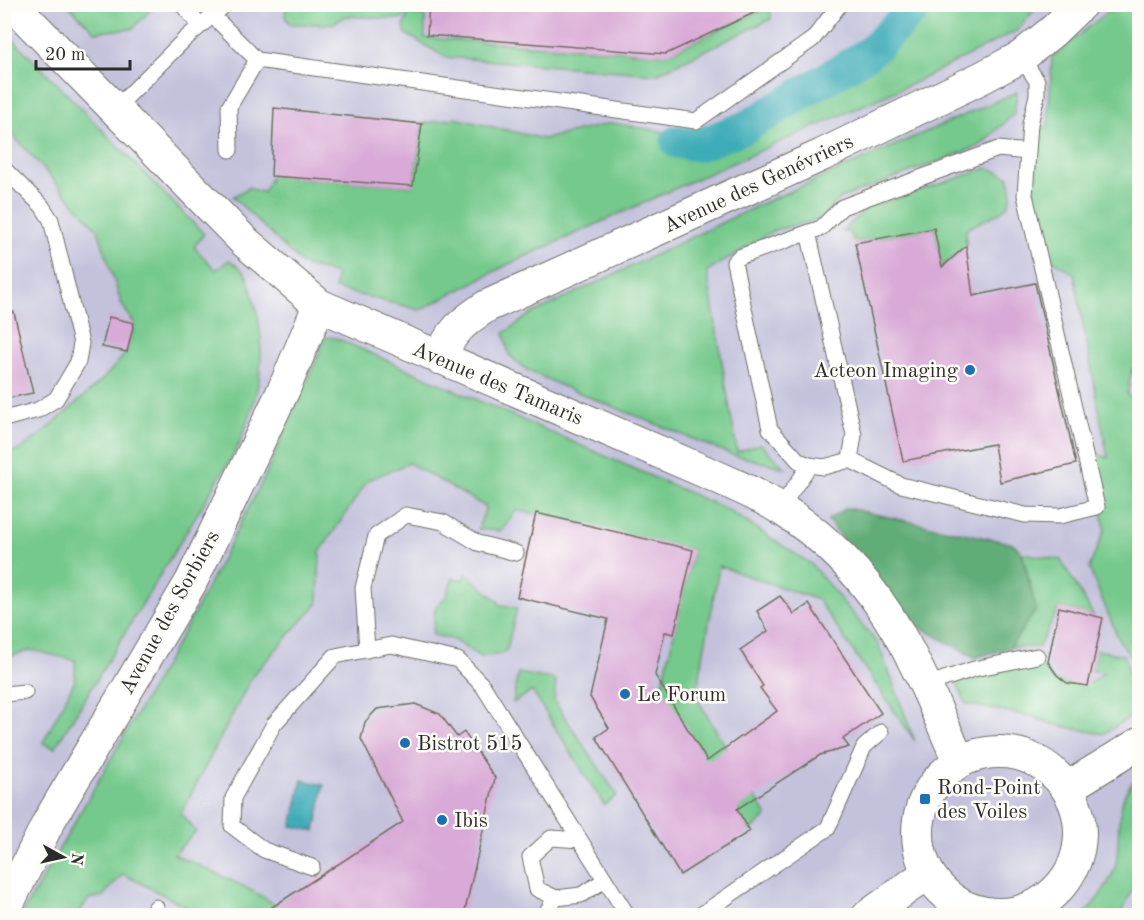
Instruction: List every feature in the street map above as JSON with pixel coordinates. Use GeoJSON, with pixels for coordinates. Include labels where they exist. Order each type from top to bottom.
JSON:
{"type":"FeatureCollection","features":[{"type":"Feature","properties":{"kind":"street","name":"Avenue des Tamaris"},"geometry":{"type":"LineString","coordinates":[[12,4],[244,241],[319,305],[724,480],[780,508],[820,537],[853,567],[873,591],[900,633],[926,685],[959,762]]}},
{"type":"Feature","properties":{"kind":"street","name":"Avenue des Genévriers"},"geometry":{"type":"LineString","coordinates":[[439,358],[447,341],[463,321],[486,306],[822,155],[1021,57],[1081,4]]}},
{"type":"Feature","properties":{"kind":"street","name":"Avenue des Sorbiers"},"geometry":{"type":"LineString","coordinates":[[4,911],[49,821],[191,582],[284,389],[319,305]]}},
{"type":"Feature","properties":{"kind":"street"},"geometry":{"type":"LineString","coordinates":[[1067,788],[1140,743]]}},
{"type":"Feature","properties":{"kind":"street"},"geometry":{"type":"LineString","coordinates":[[998,751],[1018,753],[1037,760],[1054,772],[1067,788],[1077,808],[1081,831],[1078,854],[1069,875],[1037,911],[995,915],[975,911],[957,903],[941,890],[928,873],[919,849],[918,824],[925,799],[939,777],[959,762],[978,754],[998,751]]}},
{"type":"Feature","properties":{"kind":"street"},"geometry":{"type":"LineString","coordinates":[[868,915],[928,873]]}},
{"type":"Feature","properties":{"kind":"lane"},"geometry":{"type":"LineString","coordinates":[[182,4],[201,26]]}},
{"type":"Feature","properties":{"kind":"lane"},"geometry":{"type":"LineString","coordinates":[[114,110],[226,4]]}},
{"type":"Feature","properties":{"kind":"lane"},"geometry":{"type":"LineString","coordinates":[[213,16],[257,60],[696,121],[813,39],[840,4]]}},
{"type":"Feature","properties":{"kind":"lane"},"geometry":{"type":"LineString","coordinates":[[1021,57],[1037,81],[1037,95],[1030,124],[1025,195],[1097,507],[1060,516],[1025,515],[901,485],[850,460],[824,467],[799,461],[770,429],[734,262],[739,256],[821,228],[842,207],[998,149],[1028,152]]}},
{"type":"Feature","properties":{"kind":"lane"},"geometry":{"type":"LineString","coordinates":[[230,150],[230,107],[257,60]]}},
{"type":"Feature","properties":{"kind":"lane"},"geometry":{"type":"LineString","coordinates":[[4,169],[42,206],[51,220],[81,343],[78,362],[56,399],[38,410],[4,418]]}},
{"type":"Feature","properties":{"kind":"lane"},"geometry":{"type":"LineString","coordinates":[[808,232],[854,435],[850,460]]}},
{"type":"Feature","properties":{"kind":"lane"},"geometry":{"type":"LineString","coordinates":[[780,508],[810,465]]}},
{"type":"Feature","properties":{"kind":"lane"},"geometry":{"type":"LineString","coordinates":[[367,650],[363,588],[376,536],[406,515],[443,522],[478,543],[516,553]]}},
{"type":"Feature","properties":{"kind":"lane"},"geometry":{"type":"LineString","coordinates":[[312,867],[264,850],[232,826],[233,798],[274,724],[334,656],[391,645],[459,660],[483,687],[628,915]]}},
{"type":"Feature","properties":{"kind":"lane"},"geometry":{"type":"LineString","coordinates":[[926,685],[974,669],[1037,656]]}},
{"type":"Feature","properties":{"kind":"lane"},"geometry":{"type":"LineString","coordinates":[[4,694],[25,692]]}},
{"type":"Feature","properties":{"kind":"lane"},"geometry":{"type":"LineString","coordinates":[[699,915],[828,828],[864,747],[881,732]]}},
{"type":"Feature","properties":{"kind":"lane"},"geometry":{"type":"LineString","coordinates":[[580,840],[551,838],[530,857],[537,889],[556,898],[581,895],[605,880]]}},
{"type":"Feature","properties":{"kind":"lane"},"geometry":{"type":"LineString","coordinates":[[544,915],[556,898]]}},
{"type":"Feature","properties":{"kind":"shaded area"},"geometry":{"type":"Polygon","coordinates":[[[5,5],[1139,5],[1139,915],[5,915],[5,5]]]}},
{"type":"Feature","properties":{"kind":"green space"},"geometry":{"type":"Polygon","coordinates":[[[290,4],[407,11],[402,19],[346,16],[332,24],[290,24],[285,17],[286,8],[290,4]]]}},
{"type":"Feature","properties":{"kind":"green space"},"geometry":{"type":"Polygon","coordinates":[[[68,5],[151,5],[153,8],[132,29],[95,32],[68,5]]]}},
{"type":"Feature","properties":{"kind":"green space"},"geometry":{"type":"Polygon","coordinates":[[[936,5],[1038,5],[1018,30],[914,83],[509,264],[420,310],[335,289],[336,274],[303,265],[233,197],[249,187],[264,192],[271,176],[413,186],[422,124],[455,118],[544,139],[612,123],[666,132],[675,149],[702,152],[757,133],[877,57],[936,5]]]}},
{"type":"Feature","properties":{"kind":"green space"},"geometry":{"type":"Polygon","coordinates":[[[1116,5],[1139,5],[1140,382],[1137,386],[1132,368],[1127,395],[1140,403],[1139,669],[1119,640],[1089,568],[1105,529],[1089,451],[1108,458],[1074,274],[1047,256],[1033,194],[1039,127],[1048,128],[1052,57],[1116,5]]]}},
{"type":"Feature","properties":{"kind":"green space"},"geometry":{"type":"Polygon","coordinates":[[[770,6],[771,19],[656,74],[445,57],[406,34],[404,26],[408,13],[425,15],[425,38],[666,54],[770,6]]]}},
{"type":"Feature","properties":{"kind":"green space"},"geometry":{"type":"Polygon","coordinates":[[[4,30],[204,234],[194,247],[216,270],[229,260],[245,273],[258,317],[261,337],[256,394],[236,450],[55,748],[43,743],[75,680],[75,660],[31,650],[5,658],[5,453],[20,450],[50,427],[104,378],[127,352],[134,323],[122,305],[98,230],[5,126],[4,30]]]}},
{"type":"Feature","properties":{"kind":"green space"},"geometry":{"type":"Polygon","coordinates":[[[1017,92],[1014,114],[979,146],[841,198],[817,220],[775,230],[707,271],[737,452],[761,444],[785,468],[730,454],[564,387],[527,370],[509,355],[504,333],[531,314],[761,204],[1017,92]]]}},
{"type":"Feature","properties":{"kind":"green space"},"geometry":{"type":"Polygon","coordinates":[[[988,168],[1008,176],[1011,189],[1007,206],[994,216],[966,230],[966,246],[942,267],[934,228],[855,243],[850,233],[842,231],[867,208],[988,168]]]}},
{"type":"Feature","properties":{"kind":"green space"},"geometry":{"type":"Polygon","coordinates":[[[326,337],[336,338],[728,510],[811,564],[878,644],[915,741],[818,600],[719,566],[696,697],[767,816],[750,831],[660,695],[693,550],[516,510],[502,531],[478,529],[486,507],[409,463],[368,480],[320,552],[318,603],[253,675],[181,814],[196,831],[174,854],[265,898],[286,915],[202,915],[123,874],[103,896],[89,899],[77,915],[21,916],[192,617],[267,472],[326,337]]]}},
{"type":"Feature","properties":{"kind":"green space"},"geometry":{"type":"Polygon","coordinates":[[[846,508],[1014,544],[1022,553],[1036,610],[1010,647],[975,658],[920,627],[882,594],[828,520],[846,508]]]}},
{"type":"Feature","properties":{"kind":"green space"},"geometry":{"type":"Polygon","coordinates":[[[1022,553],[1061,560],[1094,616],[1059,607],[1039,647],[1010,647],[1001,623],[1036,610],[1022,553]]]}},
{"type":"Feature","properties":{"kind":"green space"},"geometry":{"type":"Polygon","coordinates":[[[465,573],[499,602],[498,604],[517,608],[507,649],[501,654],[481,657],[452,639],[433,635],[435,608],[446,597],[453,578],[463,580],[465,573]]]}},
{"type":"Feature","properties":{"kind":"green space"},"geometry":{"type":"Polygon","coordinates":[[[1096,650],[1124,655],[1132,686],[1139,690],[1139,712],[1103,734],[1051,724],[1034,717],[966,704],[957,684],[1038,660],[1054,681],[1086,685],[1104,673],[1091,670],[1096,650]]]}},
{"type":"Feature","properties":{"kind":"green space"},"geometry":{"type":"Polygon","coordinates":[[[518,673],[556,680],[554,701],[617,795],[604,805],[532,691],[513,703],[518,673]]]}},
{"type":"Feature","properties":{"kind":"green space"},"geometry":{"type":"Polygon","coordinates":[[[1139,777],[1139,876],[1120,915],[1083,915],[1102,891],[1114,870],[1122,805],[1131,784],[1139,777]]]}},
{"type":"Feature","properties":{"kind":"water"},"geometry":{"type":"Polygon","coordinates":[[[302,780],[324,785],[315,831],[292,826],[302,780]]]}},
{"type":"Feature","properties":{"kind":"building"},"geometry":{"type":"Polygon","coordinates":[[[429,4],[773,4],[666,54],[427,35],[429,4]]]}},
{"type":"Feature","properties":{"kind":"building"},"geometry":{"type":"Polygon","coordinates":[[[274,108],[422,124],[413,186],[271,176],[274,108]]]}},
{"type":"Feature","properties":{"kind":"building","name":"Acteon Imaging"},"geometry":{"type":"Polygon","coordinates":[[[934,228],[942,267],[966,246],[973,296],[1035,283],[1076,464],[1000,482],[994,444],[903,461],[855,243],[934,228]]]}},
{"type":"Feature","properties":{"kind":"building"},"geometry":{"type":"Polygon","coordinates":[[[14,312],[33,393],[4,399],[4,313],[14,312]]]}},
{"type":"Feature","properties":{"kind":"building"},"geometry":{"type":"Polygon","coordinates":[[[109,317],[134,323],[127,352],[102,347],[109,317]]]}},
{"type":"Feature","properties":{"kind":"building","name":"Le Forum"},"geometry":{"type":"Polygon","coordinates":[[[536,513],[693,550],[674,634],[665,632],[655,675],[707,761],[777,711],[760,688],[763,686],[740,650],[768,631],[757,611],[780,596],[794,614],[809,604],[881,713],[843,739],[849,747],[820,755],[737,809],[750,831],[680,875],[596,737],[609,728],[590,697],[608,619],[517,597],[536,513]]]}},
{"type":"Feature","properties":{"kind":"building"},"geometry":{"type":"Polygon","coordinates":[[[1059,607],[1103,618],[1088,686],[1067,683],[1057,675],[1048,662],[1059,607]]]}},
{"type":"Feature","properties":{"kind":"building","name":"Ibis"},"geometry":{"type":"Polygon","coordinates":[[[415,704],[440,714],[457,737],[464,732],[495,778],[464,915],[260,915],[403,822],[361,739],[365,722],[377,709],[415,704]]]}},
{"type":"Feature","properties":{"kind":"waterway"},"geometry":{"type":"LineString","coordinates":[[677,142],[698,145],[746,127],[870,52],[919,4]]}},
{"type":"Feature","properties":{"kind":"place","name":"Acteon Imaging"},"geometry":{"type":"Point","coordinates":[970,370]}},
{"type":"Feature","properties":{"kind":"place","name":"Le Forum"},"geometry":{"type":"Point","coordinates":[625,694]}},
{"type":"Feature","properties":{"kind":"place","name":"Bistrot 515"},"geometry":{"type":"Point","coordinates":[405,743]}},
{"type":"Feature","properties":{"kind":"place","name":"Rond-Point des Voiles"},"geometry":{"type":"Point","coordinates":[925,799]}},
{"type":"Feature","properties":{"kind":"place","name":"Ibis"},"geometry":{"type":"Point","coordinates":[442,820]}}]}
